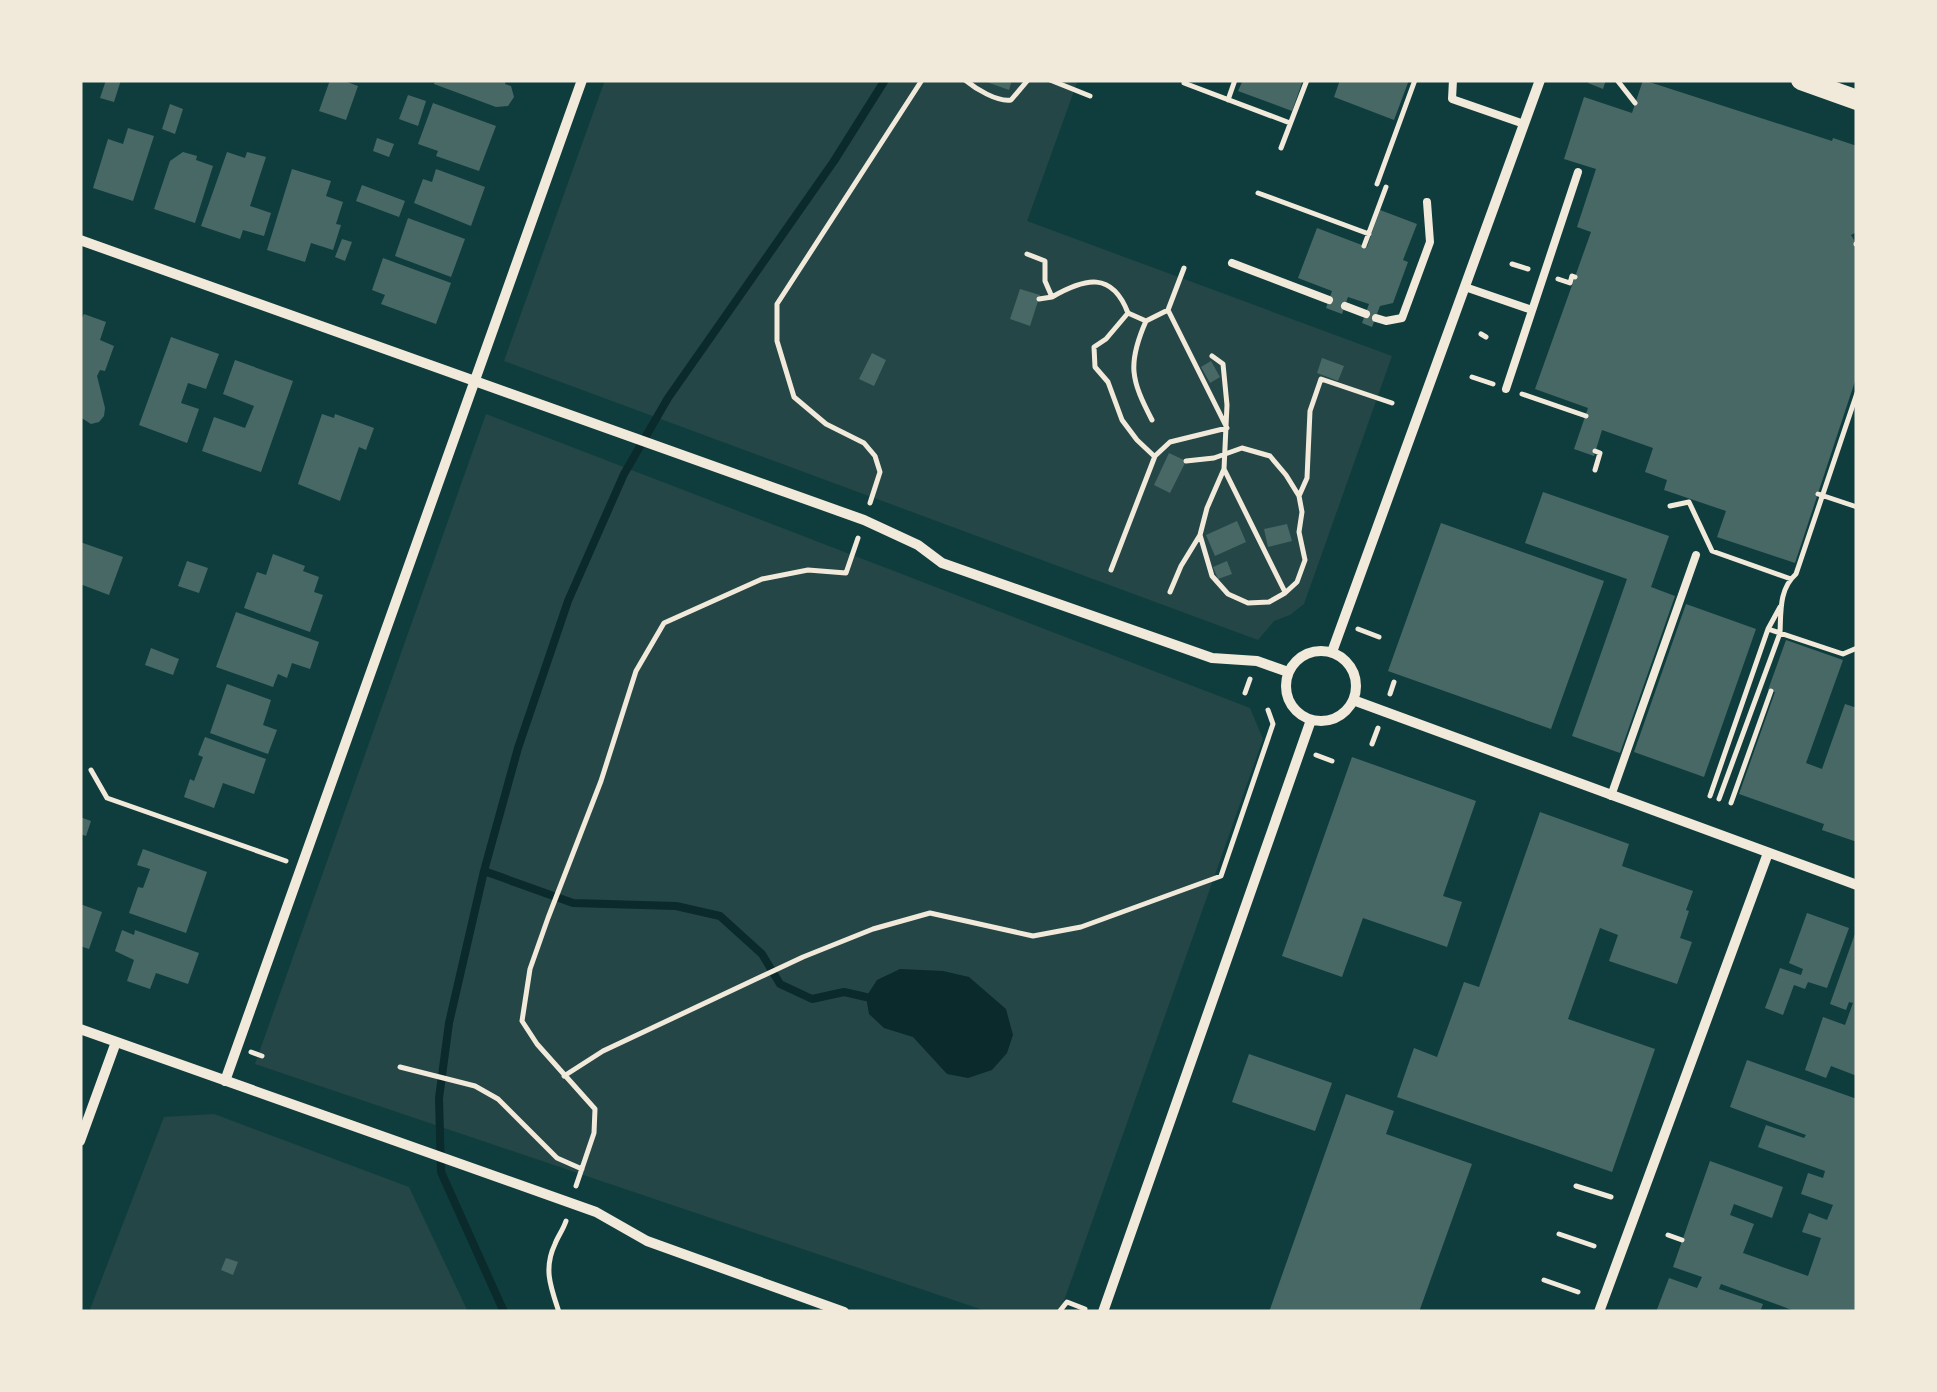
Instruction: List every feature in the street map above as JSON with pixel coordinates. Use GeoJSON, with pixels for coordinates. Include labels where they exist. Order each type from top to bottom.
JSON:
{"type":"FeatureCollection","features":[{"type":"Feature","properties":{"kind":"main road"},"geometry":{"type":"LineString","coordinates":[[1801,80],[1857,100]]}},
{"type":"Feature","properties":{"kind":"street"},"geometry":{"type":"LineString","coordinates":[[225,1081],[582,80]]}},
{"type":"Feature","properties":{"kind":"street"},"geometry":{"type":"LineString","coordinates":[[1332,652],[1540,80]]}},
{"type":"Feature","properties":{"kind":"street"},"geometry":{"type":"LineString","coordinates":[[80,240],[864,520],[918,545],[942,562],[1212,658],[1257,661],[1288,672]]}},
{"type":"Feature","properties":{"kind":"street"},"geometry":{"type":"LineString","coordinates":[[1332,652],[1346,660],[1353,671],[1356,685],[1352,700],[1334,719],[1311,720],[1298,713],[1289,701],[1285,687],[1288,672],[1306,654],[1332,652]]}},
{"type":"Feature","properties":{"kind":"street"},"geometry":{"type":"LineString","coordinates":[[1352,700],[1857,885]]}},
{"type":"Feature","properties":{"kind":"street"},"geometry":{"type":"LineString","coordinates":[[1103,1312],[1311,720]]}},
{"type":"Feature","properties":{"kind":"street"},"geometry":{"type":"LineString","coordinates":[[1599,1312],[1768,853]]}},
{"type":"Feature","properties":{"kind":"street"},"geometry":{"type":"LineString","coordinates":[[80,1029],[605,1216],[647,1241],[844,1312]]}},
{"type":"Feature","properties":{"kind":"street"},"geometry":{"type":"LineString","coordinates":[[80,1141],[116,1042]]}},
{"type":"Feature","properties":{"kind":"lane"},"geometry":{"type":"LineString","coordinates":[[1453,80],[1452,99],[1524,124]]}},
{"type":"Feature","properties":{"kind":"lane"},"geometry":{"type":"LineString","coordinates":[[1506,389],[1578,172]]}},
{"type":"Feature","properties":{"kind":"lane"},"geometry":{"type":"LineString","coordinates":[[1376,318],[1402,318],[1430,242],[1427,202]]}},
{"type":"Feature","properties":{"kind":"lane"},"geometry":{"type":"LineString","coordinates":[[1232,263],[1329,300]]}},
{"type":"Feature","properties":{"kind":"lane"},"geometry":{"type":"LineString","coordinates":[[1464,287],[1532,310]]}},
{"type":"Feature","properties":{"kind":"lane"},"geometry":{"type":"LineString","coordinates":[[1345,306],[1366,314]]}},
{"type":"Feature","properties":{"kind":"lane"},"geometry":{"type":"LineString","coordinates":[[1611,796],[1696,554]]}},
{"type":"Feature","properties":{"kind":"path"},"geometry":{"type":"LineString","coordinates":[[870,502],[880,472],[875,456],[864,442],[826,424],[794,396],[777,341],[777,304],[922,80]]}},
{"type":"Feature","properties":{"kind":"path"},"geometry":{"type":"LineString","coordinates":[[965,80],[1002,101],[1011,100],[1028,80]]}},
{"type":"Feature","properties":{"kind":"path"},"geometry":{"type":"LineString","coordinates":[[1050,80],[1090,96]]}},
{"type":"Feature","properties":{"kind":"path"},"geometry":{"type":"LineString","coordinates":[[1282,148],[1306,80]]}},
{"type":"Feature","properties":{"kind":"path"},"geometry":{"type":"LineString","coordinates":[[1377,184],[1415,80]]}},
{"type":"Feature","properties":{"kind":"path"},"geometry":{"type":"LineString","coordinates":[[1617,80],[1635,103]]}},
{"type":"Feature","properties":{"kind":"path"},"geometry":{"type":"LineString","coordinates":[[1184,83],[1290,123]]}},
{"type":"Feature","properties":{"kind":"path"},"geometry":{"type":"LineString","coordinates":[[1228,100],[1236,84]]}},
{"type":"Feature","properties":{"kind":"path"},"geometry":{"type":"LineString","coordinates":[[1364,246],[1386,186]]}},
{"type":"Feature","properties":{"kind":"path"},"geometry":{"type":"LineString","coordinates":[[1258,193],[1369,234]]}},
{"type":"Feature","properties":{"kind":"path"},"geometry":{"type":"LineString","coordinates":[[1027,254],[1045,261],[1044,282],[1052,297]]}},
{"type":"Feature","properties":{"kind":"path"},"geometry":{"type":"LineString","coordinates":[[1152,420],[1136,391],[1135,346],[1146,321],[1168,310],[1184,268]]}},
{"type":"Feature","properties":{"kind":"path"},"geometry":{"type":"LineString","coordinates":[[1038,299],[1052,297],[1080,282],[1102,282],[1122,296],[1128,313],[1146,321]]}},
{"type":"Feature","properties":{"kind":"path"},"geometry":{"type":"LineString","coordinates":[[1168,310],[1227,428]]}},
{"type":"Feature","properties":{"kind":"path"},"geometry":{"type":"LineString","coordinates":[[1128,313],[1094,348],[1095,367],[1108,382],[1122,420],[1154,456]]}},
{"type":"Feature","properties":{"kind":"path"},"geometry":{"type":"LineString","coordinates":[[1170,592],[1200,535],[1224,469],[1228,406],[1224,364],[1212,356]]}},
{"type":"Feature","properties":{"kind":"path"},"geometry":{"type":"LineString","coordinates":[[1472,377],[1586,416]]}},
{"type":"Feature","properties":{"kind":"path"},"geometry":{"type":"LineString","coordinates":[[1299,496],[1307,478],[1310,411],[1320,379],[1392,403]]}},
{"type":"Feature","properties":{"kind":"path"},"geometry":{"type":"LineString","coordinates":[[1719,799],[1780,633],[1786,583],[1796,574],[1817,520],[1820,494],[1835,468],[1857,393]]}},
{"type":"Feature","properties":{"kind":"path"},"geometry":{"type":"LineString","coordinates":[[1111,570],[1154,456],[1170,442],[1227,428]]}},
{"type":"Feature","properties":{"kind":"path"},"geometry":{"type":"LineString","coordinates":[[1186,461],[1214,458],[1242,448],[1270,456],[1299,496],[1305,560],[1297,582],[1285,593],[1269,602],[1248,603],[1228,594],[1212,576],[1200,535]]}},
{"type":"Feature","properties":{"kind":"path"},"geometry":{"type":"LineString","coordinates":[[1594,470],[1600,453],[1595,451]]}},
{"type":"Feature","properties":{"kind":"path"},"geometry":{"type":"LineString","coordinates":[[1224,469],[1285,593]]}},
{"type":"Feature","properties":{"kind":"path"},"geometry":{"type":"LineString","coordinates":[[1820,494],[1857,506]]}},
{"type":"Feature","properties":{"kind":"path"},"geometry":{"type":"LineString","coordinates":[[1670,506],[1689,502],[1712,551],[1791,578]]}},
{"type":"Feature","properties":{"kind":"path"},"geometry":{"type":"LineString","coordinates":[[574,1193],[594,1133],[594,1110],[536,1044],[522,1021],[530,969],[601,781],[636,671],[664,623],[762,579],[808,570],[846,573],[855,548]]}},
{"type":"Feature","properties":{"kind":"path"},"geometry":{"type":"LineString","coordinates":[[1710,796],[1768,629],[1781,605]]}},
{"type":"Feature","properties":{"kind":"path"},"geometry":{"type":"LineString","coordinates":[[1768,629],[1843,654],[1857,648]]}},
{"type":"Feature","properties":{"kind":"path"},"geometry":{"type":"LineString","coordinates":[[1367,632],[1379,637]]}},
{"type":"Feature","properties":{"kind":"path"},"geometry":{"type":"LineString","coordinates":[[1391,690],[1394,682]]}},
{"type":"Feature","properties":{"kind":"path"},"geometry":{"type":"LineString","coordinates":[[1245,693],[1248,684]]}},
{"type":"Feature","properties":{"kind":"path"},"geometry":{"type":"LineString","coordinates":[[1731,803],[1771,691]]}},
{"type":"Feature","properties":{"kind":"path"},"geometry":{"type":"LineString","coordinates":[[564,1076],[604,1051],[749,982],[872,930],[930,913],[1034,936],[1080,927],[1221,876],[1274,724],[1268,710]]}},
{"type":"Feature","properties":{"kind":"path"},"geometry":{"type":"LineString","coordinates":[[1372,744],[1377,729]]}},
{"type":"Feature","properties":{"kind":"path"},"geometry":{"type":"LineString","coordinates":[[1268,738],[1279,742]]}},
{"type":"Feature","properties":{"kind":"path"},"geometry":{"type":"LineString","coordinates":[[1724,755],[1745,763]]}},
{"type":"Feature","properties":{"kind":"path"},"geometry":{"type":"LineString","coordinates":[[1320,756],[1332,761]]}},
{"type":"Feature","properties":{"kind":"path"},"geometry":{"type":"LineString","coordinates":[[91,770],[107,798],[285,860]]}},
{"type":"Feature","properties":{"kind":"path"},"geometry":{"type":"LineString","coordinates":[[400,1067],[475,1086],[498,1100],[557,1158],[582,1169]]}},
{"type":"Feature","properties":{"kind":"path"},"geometry":{"type":"LineString","coordinates":[[1576,1186],[1612,1198]]}},
{"type":"Feature","properties":{"kind":"path"},"geometry":{"type":"LineString","coordinates":[[559,1312],[547,1277],[553,1247],[568,1215]]}},
{"type":"Feature","properties":{"kind":"path"},"geometry":{"type":"LineString","coordinates":[[1559,1234],[1594,1246]]}},
{"type":"Feature","properties":{"kind":"path"},"geometry":{"type":"LineString","coordinates":[[1668,1235],[1682,1240]]}},
{"type":"Feature","properties":{"kind":"path"},"geometry":{"type":"LineString","coordinates":[[1544,1280],[1578,1292]]}},
{"type":"Feature","properties":{"kind":"path"},"geometry":{"type":"LineString","coordinates":[[1060,1312],[1066,1302],[1074,1305]]}},
{"type":"Feature","properties":{"kind":"shaded area"},"geometry":{"type":"Polygon","coordinates":[[[605,80],[1078,80],[1027,221],[1392,356],[1304,604],[1274,621],[1258,640],[504,361],[605,80]]]}},
{"type":"Feature","properties":{"kind":"shaded area"},"geometry":{"type":"Polygon","coordinates":[[[486,414],[1250,708],[1263,739],[1060,1312],[989,1312],[255,1064],[486,414]]]}},
{"type":"Feature","properties":{"kind":"shaded area"},"geometry":{"type":"Polygon","coordinates":[[[900,969],[969,977],[1006,1009],[1013,1035],[1007,1053],[992,1070],[968,1078],[947,1074],[913,1037],[884,1028],[869,1014],[866,997],[877,980],[900,969]]]}},
{"type":"Feature","properties":{"kind":"shaded area"},"geometry":{"type":"Polygon","coordinates":[[[214,1114],[409,1187],[468,1312],[89,1312],[164,1117],[214,1114]]]}},
{"type":"Feature","properties":{"kind":"building"},"geometry":{"type":"Polygon","coordinates":[[[106,80],[121,80],[114,102],[100,98],[106,80]]]}},
{"type":"Feature","properties":{"kind":"building"},"geometry":{"type":"Polygon","coordinates":[[[330,80],[348,80],[358,86],[346,120],[319,111],[330,80]]]}},
{"type":"Feature","properties":{"kind":"building"},"geometry":{"type":"Polygon","coordinates":[[[435,80],[506,80],[514,97],[508,106],[496,107],[434,84],[435,80]]]}},
{"type":"Feature","properties":{"kind":"building"},"geometry":{"type":"Polygon","coordinates":[[[981,80],[1012,80],[1009,90],[981,80]]]}},
{"type":"Feature","properties":{"kind":"building"},"geometry":{"type":"Polygon","coordinates":[[[1243,80],[1303,80],[1292,111],[1238,91],[1243,80]]]}},
{"type":"Feature","properties":{"kind":"building"},"geometry":{"type":"Polygon","coordinates":[[[1340,80],[1409,80],[1394,120],[1334,97],[1340,80]]]}},
{"type":"Feature","properties":{"kind":"building"},"geometry":{"type":"Polygon","coordinates":[[[1606,80],[1603,89],[1588,83],[1606,80]]]}},
{"type":"Feature","properties":{"kind":"building"},"geometry":{"type":"Polygon","coordinates":[[[1643,80],[1857,146],[1857,232],[1851,235],[1857,245],[1857,375],[1795,563],[1717,537],[1726,511],[1664,490],[1667,480],[1645,472],[1653,448],[1602,430],[1594,456],[1574,449],[1588,408],[1535,389],[1591,232],[1577,227],[1596,169],[1564,159],[1584,97],[1632,113],[1643,80]]]}},
{"type":"Feature","properties":{"kind":"building"},"geometry":{"type":"Polygon","coordinates":[[[408,95],[426,101],[418,126],[399,119],[408,95]]]}},
{"type":"Feature","properties":{"kind":"building"},"geometry":{"type":"Polygon","coordinates":[[[433,103],[496,126],[479,171],[436,156],[438,151],[418,144],[433,103]]]}},
{"type":"Feature","properties":{"kind":"building"},"geometry":{"type":"Polygon","coordinates":[[[170,104],[183,109],[175,134],[162,129],[170,104]]]}},
{"type":"Feature","properties":{"kind":"building"},"geometry":{"type":"Polygon","coordinates":[[[128,128],[154,136],[133,201],[93,188],[108,139],[123,144],[128,128]]]}},
{"type":"Feature","properties":{"kind":"building"},"geometry":{"type":"Polygon","coordinates":[[[377,138],[394,144],[389,157],[373,151],[377,138]]]}},
{"type":"Feature","properties":{"kind":"building"},"geometry":{"type":"Polygon","coordinates":[[[183,152],[213,166],[195,223],[154,209],[170,161],[183,152]]]}},
{"type":"Feature","properties":{"kind":"building"},"geometry":{"type":"Polygon","coordinates":[[[227,152],[245,158],[247,152],[266,157],[250,206],[271,213],[264,236],[243,230],[240,239],[201,226],[227,152]]]}},
{"type":"Feature","properties":{"kind":"building"},"geometry":{"type":"Polygon","coordinates":[[[292,169],[331,181],[326,196],[343,202],[333,250],[311,243],[305,262],[267,250],[292,169]]]}},
{"type":"Feature","properties":{"kind":"building"},"geometry":{"type":"Polygon","coordinates":[[[436,169],[485,187],[471,226],[414,203],[423,179],[432,182],[436,169]]]}},
{"type":"Feature","properties":{"kind":"building"},"geometry":{"type":"Polygon","coordinates":[[[362,185],[405,201],[399,217],[356,201],[362,185]]]}},
{"type":"Feature","properties":{"kind":"building"},"geometry":{"type":"Polygon","coordinates":[[[1380,210],[1417,224],[1393,303],[1380,306],[1372,327],[1362,323],[1369,304],[1348,297],[1342,314],[1326,308],[1332,291],[1298,278],[1317,228],[1367,247],[1380,210]]]}},
{"type":"Feature","properties":{"kind":"building"},"geometry":{"type":"Polygon","coordinates":[[[408,218],[465,239],[451,277],[395,256],[408,218]]]}},
{"type":"Feature","properties":{"kind":"building"},"geometry":{"type":"Polygon","coordinates":[[[342,239],[352,242],[345,261],[335,257],[342,239]]]}},
{"type":"Feature","properties":{"kind":"building"},"geometry":{"type":"Polygon","coordinates":[[[383,258],[451,283],[436,324],[381,304],[385,295],[372,290],[383,258]]]}},
{"type":"Feature","properties":{"kind":"building"},"geometry":{"type":"Polygon","coordinates":[[[1020,289],[1040,295],[1030,326],[1010,319],[1020,289]]]}},
{"type":"Feature","properties":{"kind":"building"},"geometry":{"type":"Polygon","coordinates":[[[84,314],[106,322],[100,340],[114,346],[105,371],[100,370],[97,376],[104,416],[91,424],[80,417],[80,321],[84,314]]]}},
{"type":"Feature","properties":{"kind":"building"},"geometry":{"type":"Polygon","coordinates":[[[171,337],[219,354],[206,389],[188,383],[181,403],[199,409],[187,443],[139,425],[171,337]]]}},
{"type":"Feature","properties":{"kind":"building"},"geometry":{"type":"Polygon","coordinates":[[[872,353],[886,360],[874,386],[859,379],[872,353]]]}},
{"type":"Feature","properties":{"kind":"building"},"geometry":{"type":"Polygon","coordinates":[[[1322,358],[1344,366],[1338,381],[1317,373],[1322,358]]]}},
{"type":"Feature","properties":{"kind":"building"},"geometry":{"type":"Polygon","coordinates":[[[235,360],[293,381],[261,472],[202,451],[214,417],[245,428],[254,406],[223,394],[235,360]]]}},
{"type":"Feature","properties":{"kind":"building"},"geometry":{"type":"Polygon","coordinates":[[[1211,361],[1220,377],[1210,383],[1201,367],[1211,361]]]}},
{"type":"Feature","properties":{"kind":"building"},"geometry":{"type":"Polygon","coordinates":[[[322,414],[334,418],[335,414],[374,428],[366,450],[359,447],[340,501],[298,484],[322,414]]]}},
{"type":"Feature","properties":{"kind":"building"},"geometry":{"type":"Polygon","coordinates":[[[1169,453],[1186,461],[1170,493],[1154,485],[1169,453]]]}},
{"type":"Feature","properties":{"kind":"building"},"geometry":{"type":"Polygon","coordinates":[[[1543,492],[1669,536],[1651,587],[1675,596],[1620,753],[1572,736],[1627,579],[1525,543],[1543,492]]]}},
{"type":"Feature","properties":{"kind":"building"},"geometry":{"type":"Polygon","coordinates":[[[1237,521],[1246,542],[1215,556],[1206,535],[1237,521]]]}},
{"type":"Feature","properties":{"kind":"building"},"geometry":{"type":"Polygon","coordinates":[[[1441,523],[1604,581],[1551,729],[1388,671],[1441,523]]]}},
{"type":"Feature","properties":{"kind":"building"},"geometry":{"type":"Polygon","coordinates":[[[1287,524],[1292,541],[1268,547],[1264,529],[1287,524]]]}},
{"type":"Feature","properties":{"kind":"building"},"geometry":{"type":"Polygon","coordinates":[[[80,542],[123,557],[109,595],[80,584],[80,542]]]}},
{"type":"Feature","properties":{"kind":"building"},"geometry":{"type":"Polygon","coordinates":[[[273,554],[305,566],[303,571],[319,577],[314,592],[323,595],[310,632],[244,608],[257,572],[266,575],[273,554]]]}},
{"type":"Feature","properties":{"kind":"building"},"geometry":{"type":"Polygon","coordinates":[[[187,561],[208,568],[199,593],[178,586],[187,561]]]}},
{"type":"Feature","properties":{"kind":"building"},"geometry":{"type":"Polygon","coordinates":[[[1227,561],[1232,574],[1218,579],[1213,567],[1227,561]]]}},
{"type":"Feature","properties":{"kind":"building"},"geometry":{"type":"Polygon","coordinates":[[[1686,604],[1756,629],[1704,777],[1634,752],[1686,604]]]}},
{"type":"Feature","properties":{"kind":"building"},"geometry":{"type":"Polygon","coordinates":[[[236,612],[319,642],[310,669],[292,663],[287,678],[278,674],[273,687],[216,667],[236,612]]]}},
{"type":"Feature","properties":{"kind":"building"},"geometry":{"type":"Polygon","coordinates":[[[1786,640],[1843,660],[1806,763],[1822,769],[1845,704],[1857,708],[1857,842],[1822,830],[1824,824],[1739,794],[1775,692],[1768,690],[1786,640]]]}},
{"type":"Feature","properties":{"kind":"building"},"geometry":{"type":"Polygon","coordinates":[[[151,648],[179,659],[173,675],[145,665],[151,648]]]}},
{"type":"Feature","properties":{"kind":"building"},"geometry":{"type":"Polygon","coordinates":[[[227,684],[271,700],[263,725],[277,730],[268,754],[210,733],[227,684]]]}},
{"type":"Feature","properties":{"kind":"building"},"geometry":{"type":"Polygon","coordinates":[[[205,737],[266,759],[254,794],[223,783],[214,808],[184,797],[203,757],[198,755],[205,737]]]}},
{"type":"Feature","properties":{"kind":"building"},"geometry":{"type":"Polygon","coordinates":[[[1352,757],[1476,801],[1443,896],[1462,902],[1447,947],[1363,918],[1342,977],[1282,956],[1352,757]]]}},
{"type":"Feature","properties":{"kind":"building"},"geometry":{"type":"Polygon","coordinates":[[[1540,812],[1629,844],[1622,866],[1693,891],[1680,938],[1692,942],[1677,984],[1609,961],[1618,935],[1600,928],[1568,1019],[1655,1049],[1612,1172],[1397,1097],[1414,1048],[1437,1057],[1464,982],[1479,987],[1540,812]]]}},
{"type":"Feature","properties":{"kind":"building"},"geometry":{"type":"Polygon","coordinates":[[[80,817],[91,821],[86,836],[80,834],[80,817]]]}},
{"type":"Feature","properties":{"kind":"building"},"geometry":{"type":"Polygon","coordinates":[[[143,849],[207,872],[186,933],[129,913],[138,887],[143,888],[150,869],[137,865],[143,849]]]}},
{"type":"Feature","properties":{"kind":"building"},"geometry":{"type":"Polygon","coordinates":[[[80,904],[102,912],[89,949],[80,946],[80,904]]]}},
{"type":"Feature","properties":{"kind":"building"},"geometry":{"type":"Polygon","coordinates":[[[1807,913],[1849,928],[1827,988],[1808,982],[1805,989],[1794,985],[1783,1015],[1765,1008],[1780,968],[1801,975],[1803,969],[1789,963],[1807,913]]]}},
{"type":"Feature","properties":{"kind":"building"},"geometry":{"type":"Polygon","coordinates":[[[1857,928],[1857,1076],[1831,1066],[1826,1078],[1805,1070],[1823,1017],[1845,1025],[1853,1003],[1849,1002],[1846,1010],[1830,1004],[1857,928]]]}},
{"type":"Feature","properties":{"kind":"building"},"geometry":{"type":"Polygon","coordinates":[[[122,930],[134,935],[135,930],[199,953],[188,984],[156,973],[150,989],[127,981],[134,960],[115,951],[122,930]]]}},
{"type":"Feature","properties":{"kind":"building"},"geometry":{"type":"Polygon","coordinates":[[[1249,1054],[1332,1083],[1315,1131],[1232,1102],[1249,1054]]]}},
{"type":"Feature","properties":{"kind":"building"},"geometry":{"type":"Polygon","coordinates":[[[1747,1060],[1857,1099],[1857,1312],[1792,1312],[1721,1284],[1719,1289],[1763,1304],[1760,1312],[1656,1312],[1669,1278],[1697,1288],[1702,1277],[1673,1267],[1710,1161],[1783,1187],[1772,1218],[1734,1204],[1730,1215],[1754,1224],[1743,1253],[1808,1276],[1821,1238],[1802,1232],[1809,1213],[1827,1220],[1833,1205],[1801,1194],[1808,1173],[1823,1178],[1825,1171],[1758,1147],[1766,1125],[1804,1138],[1806,1135],[1730,1107],[1747,1060]]]}},
{"type":"Feature","properties":{"kind":"building"},"geometry":{"type":"Polygon","coordinates":[[[1346,1094],[1394,1111],[1386,1134],[1472,1164],[1419,1312],[1269,1312],[1346,1094]]]}},
{"type":"Feature","properties":{"kind":"building"},"geometry":{"type":"Polygon","coordinates":[[[226,1258],[238,1262],[233,1275],[221,1270],[226,1258]]]}},
{"type":"Feature","properties":{"kind":"waterway"},"geometry":{"type":"LineString","coordinates":[[504,1312],[441,1172],[439,1098],[449,1023],[484,871],[518,748],[568,601],[624,474],[668,398],[834,161],[885,80]]}},
{"type":"Feature","properties":{"kind":"waterway"},"geometry":{"type":"LineString","coordinates":[[484,871],[573,903],[676,906],[720,916],[762,954],[780,984],[812,999],[844,992],[866,997]]}}]}
